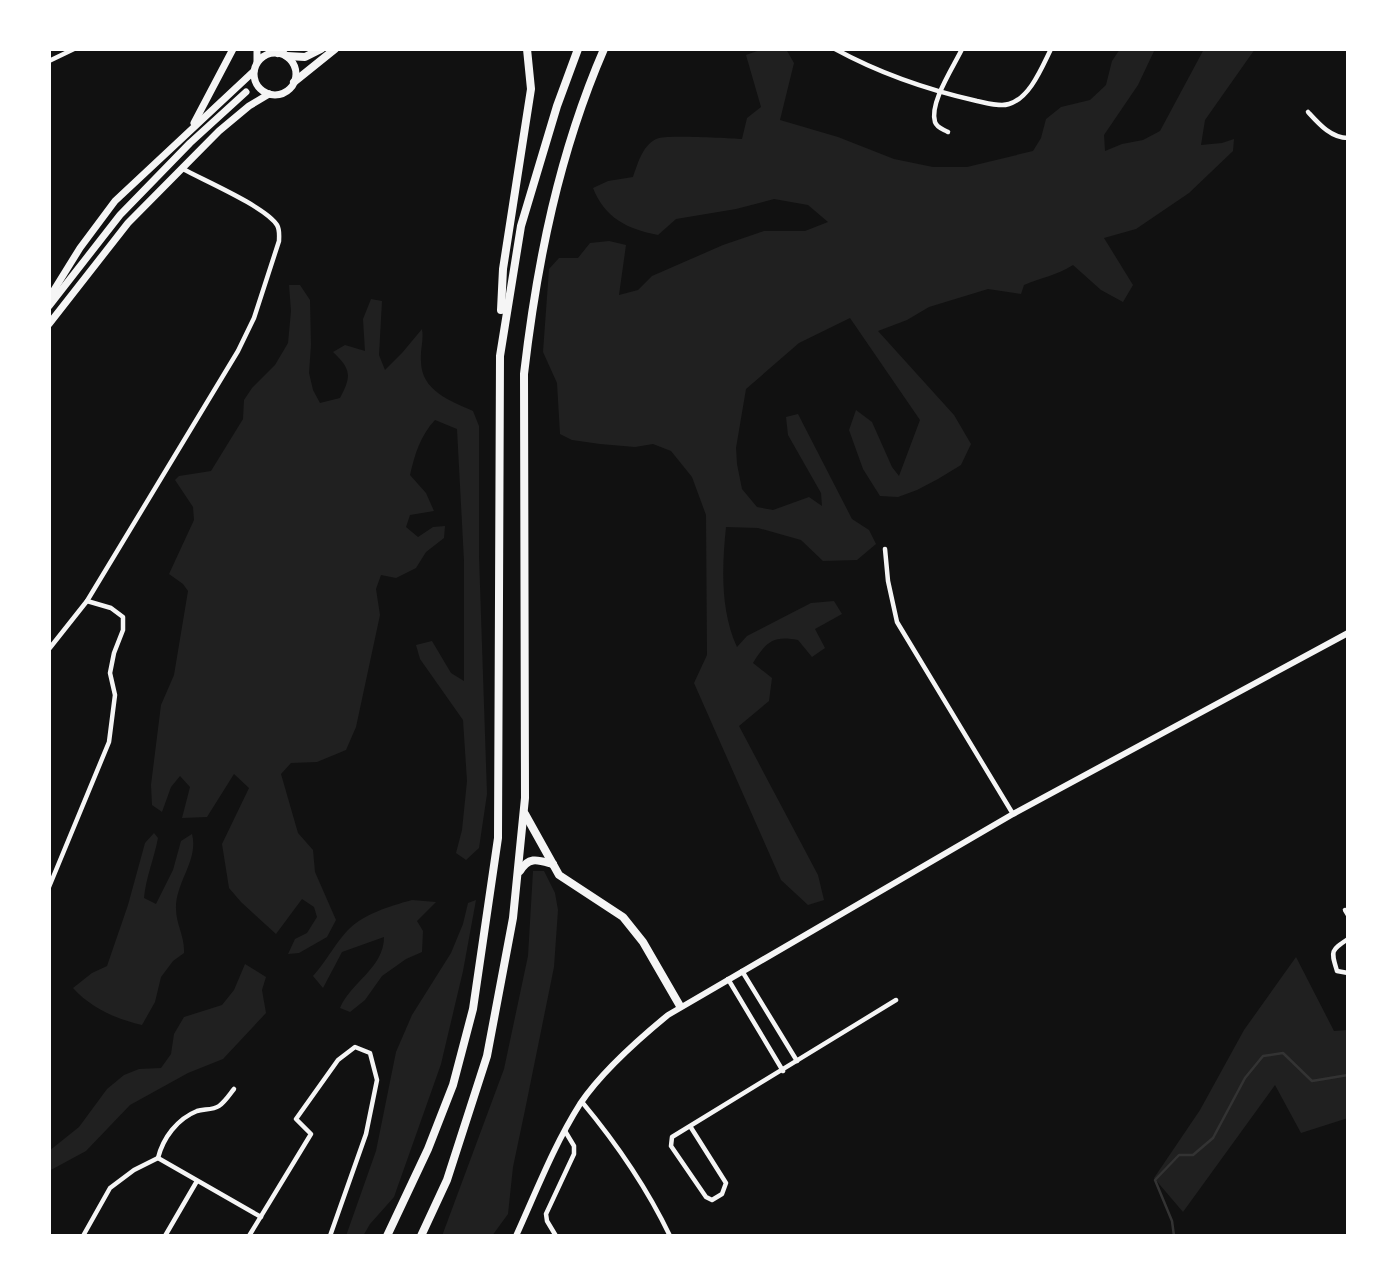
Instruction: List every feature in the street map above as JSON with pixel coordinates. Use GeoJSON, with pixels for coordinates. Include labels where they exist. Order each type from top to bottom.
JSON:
{"type":"FeatureCollection","features":[{"type":"Feature","properties":{"kind":"highway"},"geometry":{"type":"LineString","coordinates":[[280,52],[305,57],[321,49]]}},
{"type":"Feature","properties":{"kind":"highway"},"geometry":{"type":"LineString","coordinates":[[294,82],[335,49]]}},
{"type":"Feature","properties":{"kind":"highway"},"geometry":{"type":"LineString","coordinates":[[385,1236],[394,1223],[428,1149],[453,1085],[473,1009],[498,838],[500,356],[503,269],[531,89],[527,49]]}},
{"type":"Feature","properties":{"kind":"highway"},"geometry":{"type":"LineString","coordinates":[[500,356],[521,226],[557,106],[578,49]]}},
{"type":"Feature","properties":{"kind":"highway"},"geometry":{"type":"LineString","coordinates":[[421,1236],[447,1180],[487,1056],[513,918],[525,813],[524,374],[545,235],[573,131],[604,49]]}},
{"type":"Feature","properties":{"kind":"highway"},"geometry":{"type":"LineString","coordinates":[[525,813],[559,875],[622,917],[642,942],[680,1006]]}},
{"type":"Feature","properties":{"kind":"highway"},"geometry":{"type":"LineString","coordinates":[[518,875],[525,863],[534,859],[553,864]]}},
{"type":"Feature","properties":{"kind":"main road"},"geometry":{"type":"LineString","coordinates":[[190,130],[233,49]]}},
{"type":"Feature","properties":{"kind":"main road"},"geometry":{"type":"LineString","coordinates":[[49,298],[80,248],[115,201],[254,71],[257,49]]}},
{"type":"Feature","properties":{"kind":"main road"},"geometry":{"type":"LineString","coordinates":[[49,324],[115,238],[182,169],[237,116],[269,94],[286,91],[294,82],[295,68],[280,52],[265,55],[257,62]]}},
{"type":"Feature","properties":{"kind":"main road"},"geometry":{"type":"LineString","coordinates":[[254,71],[259,88],[269,94]]}},
{"type":"Feature","properties":{"kind":"main road"},"geometry":{"type":"LineString","coordinates":[[49,306],[120,215],[190,143],[246,92]]}},
{"type":"Feature","properties":{"kind":"main road"},"geometry":{"type":"LineString","coordinates":[[516,1236],[565,1131],[582,1102],[644,1036],[680,1006],[1013,814],[1348,633]]}},
{"type":"Feature","properties":{"kind":"street"},"geometry":{"type":"LineString","coordinates":[[49,61],[74,49]]}},
{"type":"Feature","properties":{"kind":"street"},"geometry":{"type":"LineString","coordinates":[[835,49],[854,60],[939,93],[1008,105],[1020,99],[1034,81],[1051,49]]}},
{"type":"Feature","properties":{"kind":"street"},"geometry":{"type":"LineString","coordinates":[[948,132],[937,126],[934,120],[939,93],[962,49]]}},
{"type":"Feature","properties":{"kind":"street"},"geometry":{"type":"LineString","coordinates":[[1308,112],[1325,130],[1348,138]]}},
{"type":"Feature","properties":{"kind":"street"},"geometry":{"type":"LineString","coordinates":[[49,649],[87,601],[238,351],[254,318],[279,241],[278,228],[263,213],[182,169]]}},
{"type":"Feature","properties":{"kind":"street"},"geometry":{"type":"LineString","coordinates":[[885,549],[888,582],[898,622],[1013,814]]}},
{"type":"Feature","properties":{"kind":"street"},"geometry":{"type":"LineString","coordinates":[[49,887],[109,742],[114,712],[115,695],[110,673],[123,630],[123,617],[111,608],[87,601]]}},
{"type":"Feature","properties":{"kind":"street"},"geometry":{"type":"LineString","coordinates":[[1348,939],[1334,948],[1332,955],[1337,971],[1348,973]]}},
{"type":"Feature","properties":{"kind":"street"},"geometry":{"type":"LineString","coordinates":[[742,971],[797,1062]]}},
{"type":"Feature","properties":{"kind":"street"},"geometry":{"type":"LineString","coordinates":[[728,978],[783,1070]]}},
{"type":"Feature","properties":{"kind":"street"},"geometry":{"type":"LineString","coordinates":[[690,1126],[726,1184],[722,1194],[712,1200],[706,1197],[670,1142],[672,1137],[896,1000]]}},
{"type":"Feature","properties":{"kind":"street"},"geometry":{"type":"LineString","coordinates":[[249,1236],[310,1134],[296,1119],[338,1060],[355,1046],[370,1053],[377,1080],[366,1134],[330,1236]]}},
{"type":"Feature","properties":{"kind":"street"},"geometry":{"type":"LineString","coordinates":[[83,1236],[110,1188],[134,1170],[158,1158],[161,1146],[171,1130],[185,1118],[198,1110],[218,1107],[234,1089]]}},
{"type":"Feature","properties":{"kind":"street"},"geometry":{"type":"LineString","coordinates":[[582,1102],[629,1162],[670,1236]]}},
{"type":"Feature","properties":{"kind":"street"},"geometry":{"type":"LineString","coordinates":[[556,1236],[546,1214],[574,1154],[574,1146],[565,1131]]}},
{"type":"Feature","properties":{"kind":"street"},"geometry":{"type":"LineString","coordinates":[[158,1158],[261,1217]]}},
{"type":"Feature","properties":{"kind":"street"},"geometry":{"type":"LineString","coordinates":[[165,1236],[197,1181]]}},
{"type":"Feature","properties":{"kind":"shaded area"},"geometry":{"type":"Polygon","coordinates":[[[763,49],[786,49],[794,63],[780,120],[838,137],[894,159],[933,167],[967,167],[1033,151],[1041,138],[1046,119],[1061,107],[1090,100],[1106,85],[1112,61],[1120,49],[1155,49],[1138,85],[1104,135],[1105,151],[1143,140],[1160,131],[1204,49],[1255,49],[1205,120],[1201,145],[1234,139],[1233,151],[1189,193],[1136,229],[1104,238],[1133,285],[1123,302],[1101,290],[1073,265],[1024,285],[1021,294],[988,289],[929,307],[907,320],[878,331],[954,415],[971,444],[961,465],[917,490],[898,497],[880,496],[863,469],[849,430],[856,410],[872,422],[892,467],[899,476],[920,420],[850,318],[799,343],[746,389],[736,448],[737,464],[742,489],[757,507],[773,510],[809,497],[822,506],[821,493],[788,435],[786,417],[798,414],[852,519],[869,530],[876,544],[857,560],[823,561],[801,540],[758,528],[726,527],[723,572],[725,603],[731,633],[737,647],[747,636],[811,603],[834,601],[842,614],[815,629],[825,648],[812,657],[798,640],[782,639],[766,645],[753,663],[772,678],[769,701],[739,726],[818,875],[824,900],[808,905],[781,880],[694,683],[707,655],[706,515],[692,477],[671,451],[653,444],[635,447],[600,444],[572,440],[560,434],[557,383],[543,352],[549,269],[559,258],[578,258],[590,243],[609,241],[626,245],[619,295],[638,290],[652,276],[723,245],[764,231],[805,231],[828,222],[808,205],[774,199],[736,209],[676,219],[658,235],[618,221],[604,207],[593,188],[608,181],[633,177],[645,149],[659,138],[742,139],[747,118],[761,107],[746,55],[763,49]]]}},
{"type":"Feature","properties":{"kind":"shaded area"},"geometry":{"type":"Polygon","coordinates":[[[289,285],[300,285],[310,300],[309,373],[320,403],[340,398],[348,378],[346,368],[333,352],[345,345],[365,351],[363,319],[371,299],[382,301],[379,355],[385,370],[422,329],[421,361],[426,380],[439,394],[473,411],[479,426],[479,556],[487,794],[479,848],[466,860],[456,853],[462,830],[467,781],[463,720],[420,659],[416,645],[432,641],[451,673],[464,681],[464,561],[457,429],[435,420],[425,432],[410,475],[426,493],[434,511],[410,515],[406,527],[418,537],[433,527],[445,526],[444,538],[426,552],[416,568],[396,578],[381,575],[376,589],[380,615],[356,727],[346,750],[317,762],[291,763],[281,774],[298,833],[313,850],[315,872],[336,920],[327,937],[299,953],[288,954],[295,939],[307,933],[317,917],[314,907],[302,899],[276,934],[229,888],[222,844],[249,788],[234,774],[207,817],[182,818],[190,787],[180,776],[171,787],[162,812],[152,805],[151,785],[161,705],[174,675],[188,591],[169,574],[194,520],[193,507],[175,480],[179,476],[211,471],[243,419],[244,400],[275,365],[288,343],[291,311],[289,285]]]}},
{"type":"Feature","properties":{"kind":"shaded area"},"geometry":{"type":"Polygon","coordinates":[[[154,833],[158,838],[144,898],[156,904],[173,870],[181,841],[192,834],[193,844],[190,862],[177,899],[176,915],[184,953],[173,961],[161,977],[155,1002],[142,1025],[104,1012],[73,988],[92,973],[107,966],[145,843],[154,833]]]}},
{"type":"Feature","properties":{"kind":"shaded area"},"geometry":{"type":"Polygon","coordinates":[[[533,871],[544,871],[555,893],[558,910],[554,967],[513,1167],[508,1214],[492,1236],[442,1236],[504,1069],[528,956],[533,871]]]}},
{"type":"Feature","properties":{"kind":"shaded area"},"geometry":{"type":"Polygon","coordinates":[[[412,900],[436,902],[417,921],[423,931],[422,952],[406,959],[382,976],[365,1000],[350,1012],[340,1008],[379,958],[384,937],[342,952],[323,988],[313,976],[353,925],[377,911],[412,900]]]}},
{"type":"Feature","properties":{"kind":"shaded area"},"geometry":{"type":"Polygon","coordinates":[[[476,900],[463,971],[441,1064],[394,1197],[363,1236],[346,1236],[376,1151],[396,1052],[412,1015],[451,953],[468,903],[476,900]]]}},
{"type":"Feature","properties":{"kind":"shaded area"},"geometry":{"type":"Polygon","coordinates":[[[1296,957],[1334,1031],[1348,1030],[1348,1118],[1301,1133],[1275,1085],[1183,1212],[1154,1178],[1200,1110],[1244,1030],[1296,957]]]}},
{"type":"Feature","properties":{"kind":"shaded area"},"geometry":{"type":"Polygon","coordinates":[[[245,964],[266,977],[262,990],[266,1013],[223,1059],[188,1073],[130,1105],[86,1151],[49,1171],[49,1151],[79,1127],[107,1089],[124,1075],[139,1069],[161,1068],[171,1054],[174,1034],[184,1017],[222,1005],[234,990],[245,964]]]}},
{"type":"Feature","properties":{"kind":"waterway"},"geometry":{"type":"LineString","coordinates":[[1174,1236],[1172,1221],[1155,1180],[1179,1155],[1193,1155],[1213,1138],[1245,1078],[1263,1056],[1283,1053],[1312,1081],[1348,1075]]}}]}
